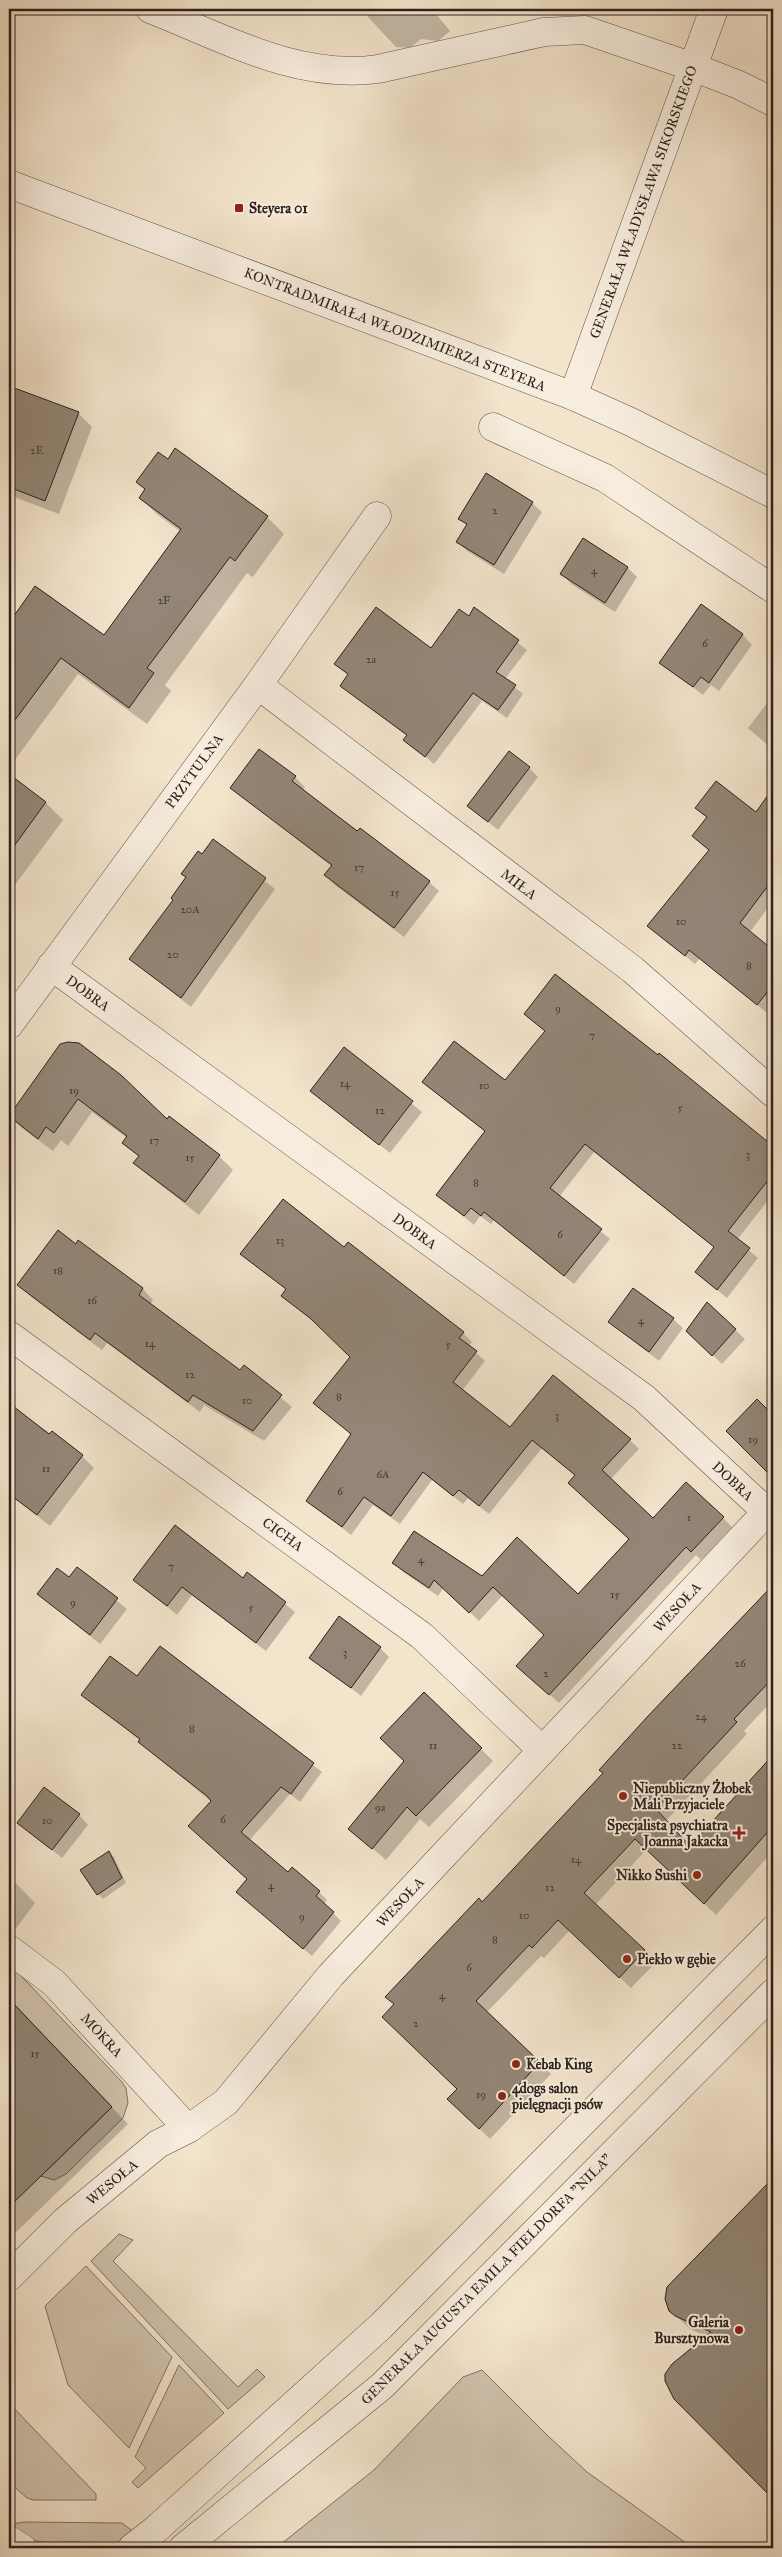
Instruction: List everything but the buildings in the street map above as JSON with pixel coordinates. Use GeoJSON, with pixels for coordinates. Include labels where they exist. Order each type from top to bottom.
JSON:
{"type":"FeatureCollection","features":[{"type":"Feature","properties":{"kind":"street"},"geometry":{"type":"LineString","coordinates":[[150,9],[303,68],[352,72],[378,69],[544,32],[569,19],[606,35],[739,85],[773,102]]}},
{"type":"Feature","properties":{"kind":"street","name":"GENERAŁA WŁADYSŁAWA SIKORSKIEGO"},"geometry":{"type":"LineString","coordinates":[[573,396],[714,9]]}},
{"type":"Feature","properties":{"kind":"street","name":"KONTRADMIRAŁA WŁODZIMIERZA STEYERA"},"geometry":{"type":"LineString","coordinates":[[9,184],[573,396],[632,422],[773,494]]}},
{"type":"Feature","properties":{"kind":"street"},"geometry":{"type":"LineString","coordinates":[[493,427],[605,478],[773,589]]}},
{"type":"Feature","properties":{"kind":"street","name":"PRZYTULNA"},"geometry":{"type":"LineString","coordinates":[[9,1025],[258,685],[377,516]]}},
{"type":"Feature","properties":{"kind":"street","name":"MIŁA"},"geometry":{"type":"LineString","coordinates":[[258,685],[633,970],[773,1093]]}},
{"type":"Feature","properties":{"kind":"street","name":"DOBRA"},"geometry":{"type":"LineString","coordinates":[[51,966],[644,1398],[770,1508]]}},
{"type":"Feature","properties":{"kind":"street","name":"CICHA"},"geometry":{"type":"LineString","coordinates":[[9,1335],[422,1636],[542,1750]]}},
{"type":"Feature","properties":{"kind":"street","name":"WESOŁA"},"geometry":{"type":"LineString","coordinates":[[9,2277],[65,2221],[158,2144],[188,2129],[226,2102],[331,1975],[770,1508]]}},
{"type":"Feature","properties":{"kind":"street"},"geometry":{"type":"LineString","coordinates":[[132,2548],[163,2523],[381,2326],[773,1930]]}},
{"type":"Feature","properties":{"kind":"street","name":"MOKRA"},"geometry":{"type":"LineString","coordinates":[[9,1949],[54,1983],[188,2129]]}},
{"type":"Feature","properties":{"kind":"street","name":"GENERAŁA AUGUSTA EMILA FIELDORFA \"NILA\""},"geometry":{"type":"LineString","coordinates":[[183,2548],[382,2386],[773,1993]]}},
{"type":"Feature","properties":{"kind":"street"},"geometry":{"type":"LineString","coordinates":[[9,2540],[22,2548]]}},
{"type":"Feature","properties":{"kind":"shaded area"},"geometry":{"type":"Polygon","coordinates":[[[9,1963],[126,2088],[128,2103],[123,2118],[66,2174],[54,2180],[41,2176],[112,2107],[9,1999],[9,1963]]]}},
{"type":"Feature","properties":{"kind":"shaded area"},"geometry":{"type":"Polygon","coordinates":[[[119,2234],[133,2240],[113,2261],[238,2387],[257,2369],[265,2377],[228,2409],[91,2261],[119,2234]]]}},
{"type":"Feature","properties":{"kind":"shaded area"},"geometry":{"type":"Polygon","coordinates":[[[86,2266],[172,2357],[129,2448],[68,2385],[45,2306],[86,2266]]]}},
{"type":"Feature","properties":{"kind":"shaded area"},"geometry":{"type":"Polygon","coordinates":[[[179,2365],[224,2413],[138,2488],[132,2482],[146,2468],[135,2457],[179,2365]]]}},
{"type":"Feature","properties":{"kind":"shaded area"},"geometry":{"type":"Polygon","coordinates":[[[482,2370],[587,2472],[693,2548],[276,2548],[374,2470],[463,2377],[482,2370]]]}},
{"type":"Feature","properties":{"kind":"shaded area"},"geometry":{"type":"Polygon","coordinates":[[[9,2403],[96,2494],[96,2500],[33,2500],[27,2498],[9,2482],[9,2403]]]}},
{"type":"Feature","properties":{"kind":"shaded area"},"geometry":{"type":"Polygon","coordinates":[[[25,2522],[122,2523],[138,2535],[122,2542],[108,2544],[42,2542],[30,2539],[9,2528],[11,2524],[25,2522]]]}},
{"type":"Feature","properties":{"kind":"place","name":"Steyera 01"},"geometry":{"type":"Point","coordinates":[239,208]}},
{"type":"Feature","properties":{"kind":"place","name":"Niepubliczny Żłobek Mali Przyjaciele"},"geometry":{"type":"Point","coordinates":[623,1796]}},
{"type":"Feature","properties":{"kind":"place","name":"Specjalista psychiatra Joanna Jakacka"},"geometry":{"type":"Point","coordinates":[739,1833]}},
{"type":"Feature","properties":{"kind":"place","name":"Nikko Sushi"},"geometry":{"type":"Point","coordinates":[697,1875]}},
{"type":"Feature","properties":{"kind":"place","name":"Piekło w gębie"},"geometry":{"type":"Point","coordinates":[627,1959]}},
{"type":"Feature","properties":{"kind":"place","name":"Kebab King"},"geometry":{"type":"Point","coordinates":[516,2064]}},
{"type":"Feature","properties":{"kind":"place","name":"4dogs salon pielęgnacji psów"},"geometry":{"type":"Point","coordinates":[502,2096]}},
{"type":"Feature","properties":{"kind":"place","name":"Galeria Bursztynowa"},"geometry":{"type":"Point","coordinates":[739,2330]}}]}
